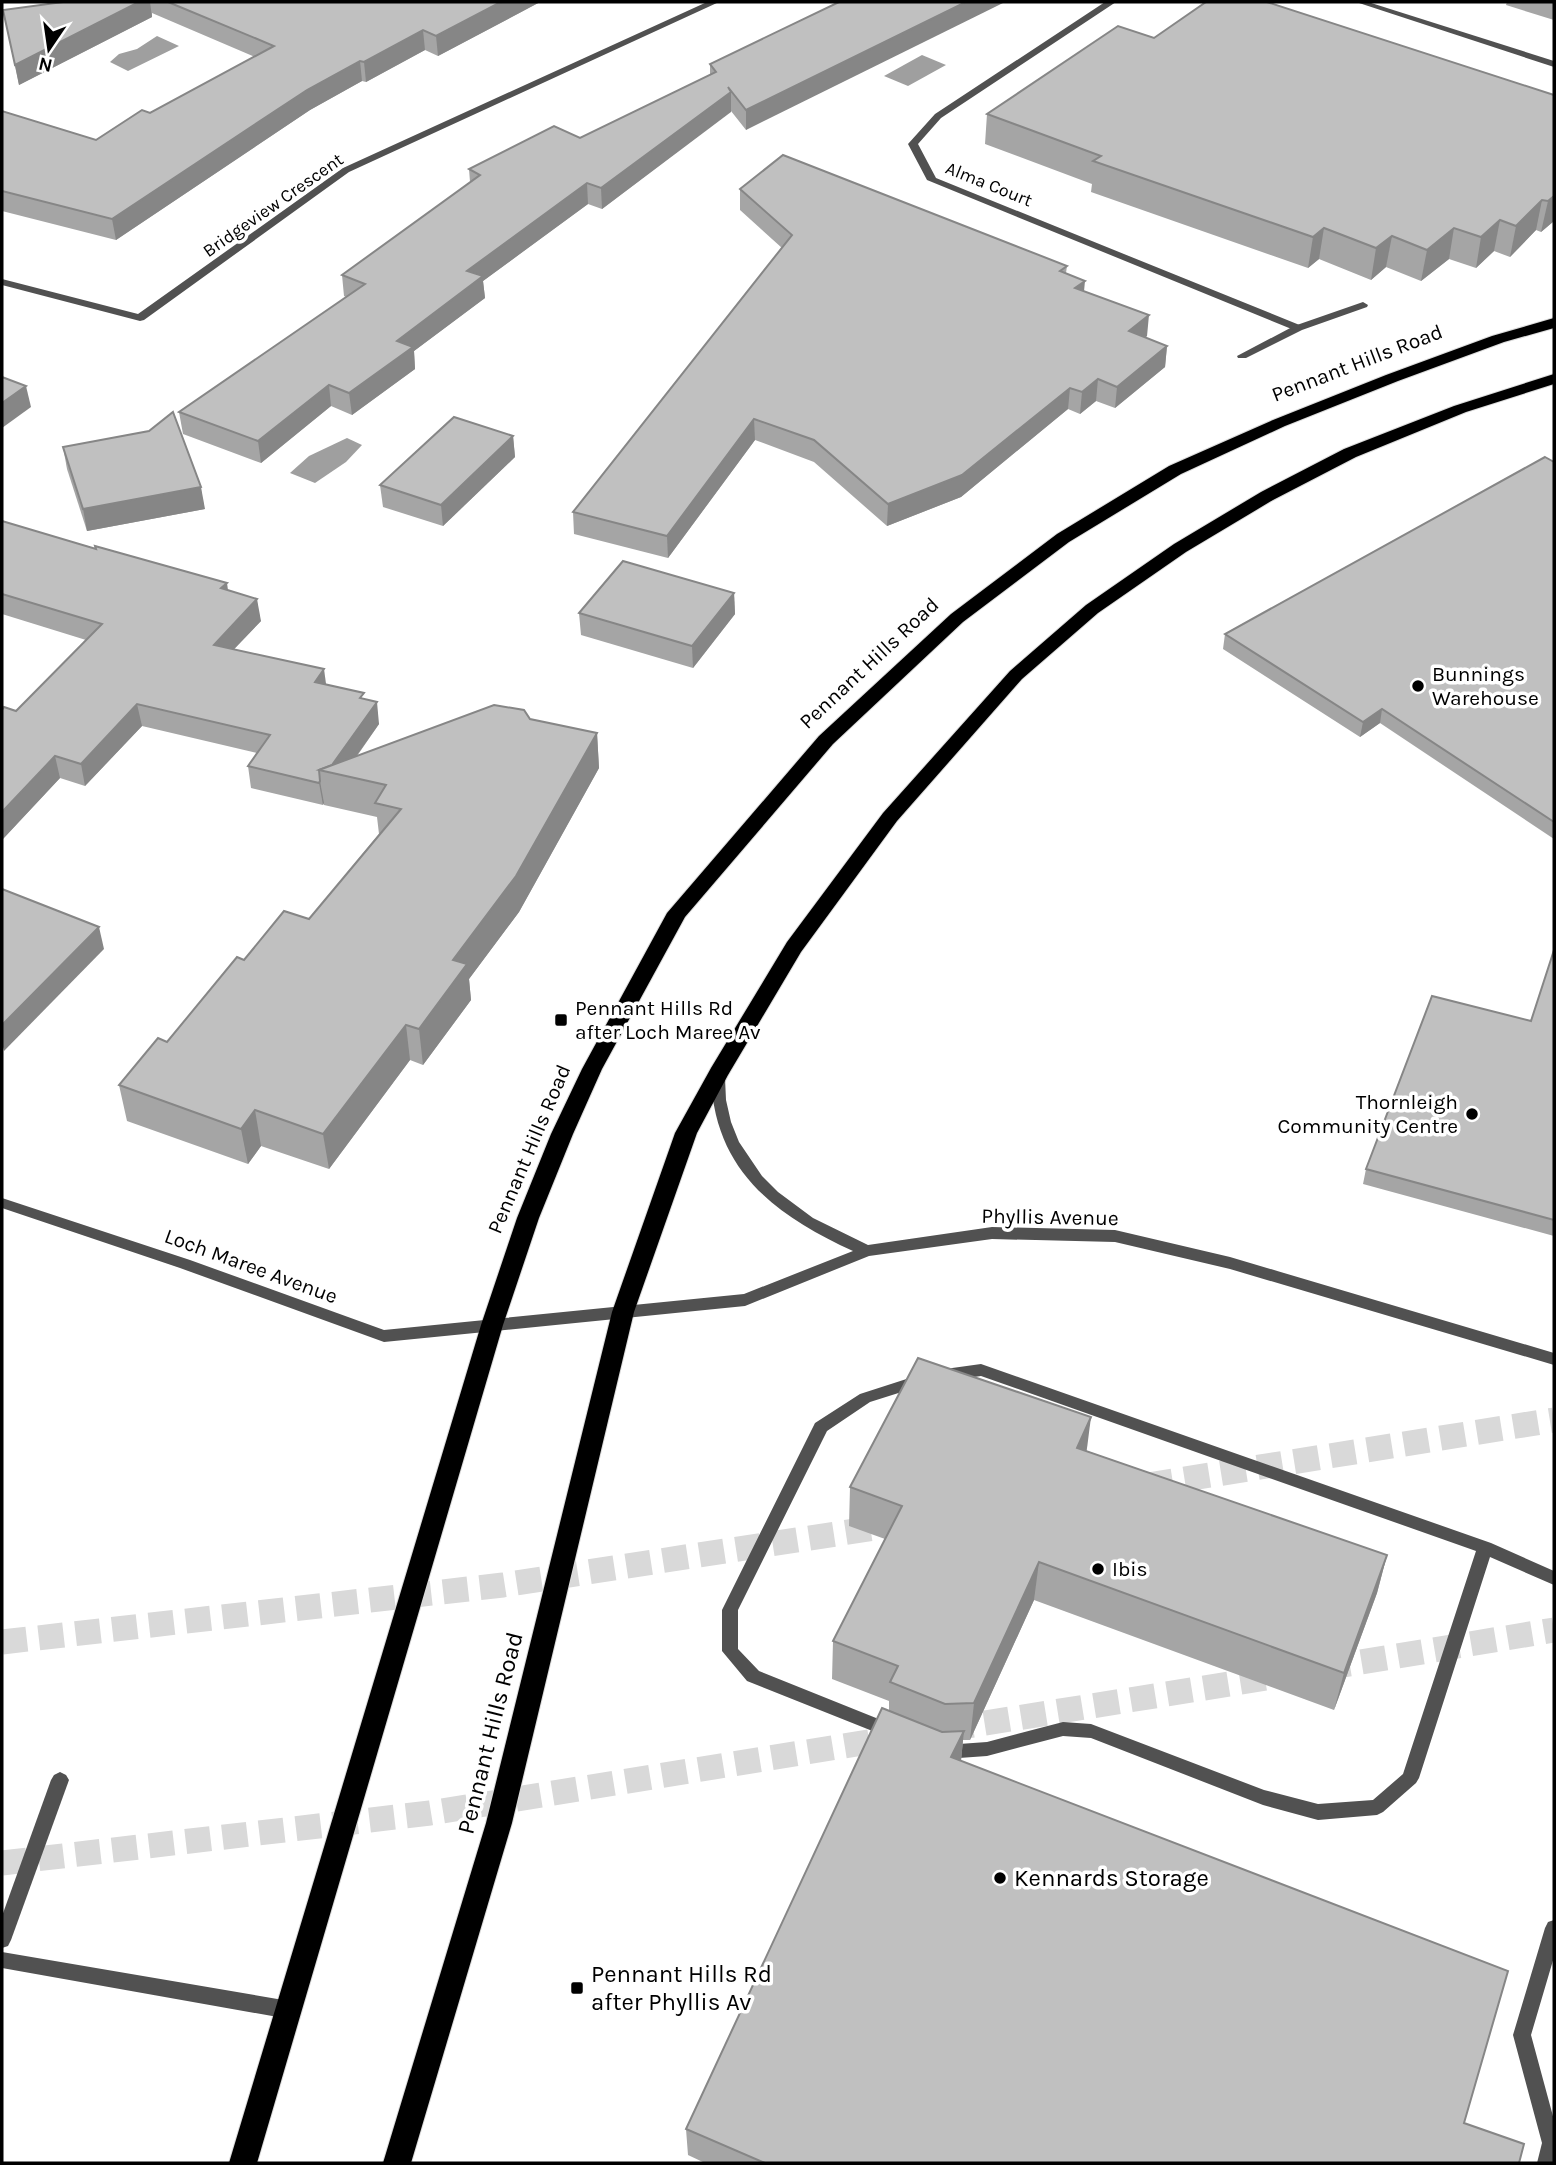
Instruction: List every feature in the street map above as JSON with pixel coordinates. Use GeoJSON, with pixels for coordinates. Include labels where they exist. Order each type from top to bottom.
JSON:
{"type":"FeatureCollection","features":[{"type":"Feature","properties":{"kind":"highway","name":"Pennant Hills Road"},"geometry":{"type":"LineString","coordinates":[[243,2163],[492,1325],[528,1218],[592,1069],[677,913],[826,740],[957,618],[1063,538],[1175,470],[1279,423],[1498,339],[1554,323]]}},
{"type":"Feature","properties":{"kind":"highway","name":"Pennant Hills Road"},"geometry":{"type":"LineString","coordinates":[[397,2163],[499,1823],[623,1312],[686,1133],[718,1073],[794,947],[890,817],[1016,675],[1093,609],[1180,548],[1267,496],[1350,453],[1460,409],[1554,379]]}},
{"type":"Feature","properties":{"kind":"street","name":"Bridgeview Crescent"},"geometry":{"type":"LineString","coordinates":[[2,282],[139,318],[346,170],[714,2]]}},
{"type":"Feature","properties":{"kind":"street","name":"Alma Court"},"geometry":{"type":"LineString","coordinates":[[1111,2],[938,116],[913,144],[932,180],[1298,328]]}},
{"type":"Feature","properties":{"kind":"street"},"geometry":{"type":"LineString","coordinates":[[1360,2],[1554,64]]}},
{"type":"Feature","properties":{"kind":"street"},"geometry":{"type":"LineString","coordinates":[[1242,356],[1298,328],[1363,305]]}},
{"type":"Feature","properties":{"kind":"street"},"geometry":{"type":"LineString","coordinates":[[718,1073],[717,1100],[733,1148],[759,1182],[790,1211],[867,1251]]}},
{"type":"Feature","properties":{"kind":"street","name":"Loch Maree Avenue"},"geometry":{"type":"LineString","coordinates":[[2,1203],[185,1264],[384,1336],[492,1325]]}},
{"type":"Feature","properties":{"kind":"street","name":"Phyllis Avenue"},"geometry":{"type":"LineString","coordinates":[[623,1312],[746,1300],[867,1251],[992,1233],[1115,1236],[1230,1263],[1554,1359]]}},
{"type":"Feature","properties":{"kind":"street"},"geometry":{"type":"LineString","coordinates":[[492,1325],[623,1312]]}},
{"type":"Feature","properties":{"kind":"street"},"geometry":{"type":"LineString","coordinates":[[903,1737],[753,1676],[730,1651],[730,1610],[821,1427],[865,1398],[931,1377],[981,1370],[1485,1548],[1554,1578]]}},
{"type":"Feature","properties":{"kind":"street"},"geometry":{"type":"LineString","coordinates":[[928,1747],[941,1752],[987,1749],[1062,1729],[1091,1731],[1274,1800],[1318,1812],[1377,1807],[1410,1778],[1485,1548]]}},
{"type":"Feature","properties":{"kind":"street"},"geometry":{"type":"LineString","coordinates":[[2,1940],[60,1780]]}},
{"type":"Feature","properties":{"kind":"street"},"geometry":{"type":"LineString","coordinates":[[1546,2163],[1551,2143],[1522,2035],[1554,1928]]}},
{"type":"Feature","properties":{"kind":"street"},"geometry":{"type":"LineString","coordinates":[[2,1960],[289,2010]]}},
{"type":"Feature","properties":{"kind":"shaded area"},"geometry":{"type":"Polygon","coordinates":[[[157,36],[179,46],[128,71],[110,62],[119,54],[137,49],[157,36]]]}},
{"type":"Feature","properties":{"kind":"shaded area"},"geometry":{"type":"Polygon","coordinates":[[[922,55],[946,65],[908,86],[884,76],[922,55]]]}},
{"type":"Feature","properties":{"kind":"shaded area"},"geometry":{"type":"Polygon","coordinates":[[[347,438],[362,445],[346,462],[315,483],[290,473],[309,456],[347,438]]]}},
{"type":"Feature","properties":{"kind":"building"},"geometry":{"type":"Polygon","coordinates":[[[63,2],[139,2],[15,65],[3,10],[63,2]]]}},
{"type":"Feature","properties":{"kind":"building"},"geometry":{"type":"Polygon","coordinates":[[[168,2],[501,2],[436,36],[423,30],[307,90],[112,219],[2,191],[2,111],[96,140],[142,110],[150,113],[274,46],[168,2]]]}},
{"type":"Feature","properties":{"kind":"building"},"geometry":{"type":"Polygon","coordinates":[[[839,2],[966,2],[746,110],[728,87],[731,92],[601,188],[587,183],[467,271],[483,276],[397,341],[413,347],[349,393],[329,385],[258,441],[179,412],[365,284],[342,275],[480,175],[469,169],[554,126],[580,138],[716,72],[710,64],[839,2]]]}},
{"type":"Feature","properties":{"kind":"building"},"geometry":{"type":"Polygon","coordinates":[[[1206,2],[1267,2],[1554,95],[1554,196],[1548,201],[1542,200],[1516,226],[1500,220],[1481,237],[1454,228],[1427,250],[1392,236],[1376,248],[1324,228],[1313,237],[1093,161],[1101,156],[987,114],[1118,26],[1154,38],[1206,2]]]}},
{"type":"Feature","properties":{"kind":"building"},"geometry":{"type":"Polygon","coordinates":[[[783,155],[1067,266],[1060,271],[1085,281],[1075,288],[1149,315],[1129,331],[1167,346],[1117,387],[1098,379],[1082,392],[1070,388],[962,475],[888,504],[814,440],[754,419],[667,536],[573,512],[792,235],[740,189],[783,155]]]}},
{"type":"Feature","properties":{"kind":"building"},"geometry":{"type":"Polygon","coordinates":[[[2,377],[26,386],[2,403],[2,377]]]}},
{"type":"Feature","properties":{"kind":"building"},"geometry":{"type":"Polygon","coordinates":[[[173,412],[201,487],[83,509],[63,447],[149,431],[173,412]]]}},
{"type":"Feature","properties":{"kind":"building"},"geometry":{"type":"Polygon","coordinates":[[[454,417],[513,436],[441,505],[380,485],[454,417]]]}},
{"type":"Feature","properties":{"kind":"building","name":"Bunnings Warehouse"},"geometry":{"type":"Polygon","coordinates":[[[1545,457],[1554,462],[1554,822],[1382,709],[1363,722],[1225,634],[1545,457]]]}},
{"type":"Feature","properties":{"kind":"building"},"geometry":{"type":"Polygon","coordinates":[[[2,521],[227,583],[221,588],[257,599],[214,645],[324,669],[315,682],[364,693],[360,698],[377,702],[332,765],[319,770],[319,783],[248,766],[270,735],[137,704],[81,764],[55,756],[2,812],[2,710],[4,707],[16,711],[102,624],[2,594],[2,521]]]}},
{"type":"Feature","properties":{"kind":"building"},"geometry":{"type":"Polygon","coordinates":[[[623,561],[734,593],[692,646],[579,613],[623,561]]]}},
{"type":"Feature","properties":{"kind":"building"},"geometry":{"type":"Polygon","coordinates":[[[494,705],[524,710],[530,719],[597,733],[516,876],[453,960],[467,964],[419,1029],[406,1025],[323,1134],[255,1110],[241,1129],[119,1085],[158,1038],[167,1042],[237,957],[244,960],[284,911],[309,919],[401,809],[375,803],[386,785],[319,770],[494,705]]]}},
{"type":"Feature","properties":{"kind":"building"},"geometry":{"type":"Polygon","coordinates":[[[2,889],[99,927],[2,1025],[2,889]]]}},
{"type":"Feature","properties":{"kind":"building","name":"Thornleigh Community Centre"},"geometry":{"type":"Polygon","coordinates":[[[1554,950],[1554,1220],[1366,1169],[1432,996],[1531,1021],[1554,950]]]}},
{"type":"Feature","properties":{"kind":"building","name":"Ibis"},"geometry":{"type":"Polygon","coordinates":[[[918,1358],[1091,1417],[1077,1448],[1387,1555],[1344,1673],[1039,1562],[974,1703],[945,1704],[890,1682],[898,1666],[833,1641],[902,1506],[850,1487],[918,1358]]]}},
{"type":"Feature","properties":{"kind":"building","name":"Kennards Storage"},"geometry":{"type":"Polygon","coordinates":[[[882,1708],[942,1732],[964,1731],[951,1757],[1508,1971],[1464,2123],[1524,2144],[1519,2163],[765,2163],[686,2129],[882,1708]]]}},
{"type":"Feature","properties":{"kind":"tunnel"},"geometry":{"type":"LineString","coordinates":[[1148,1485],[1554,1420]]}},
{"type":"Feature","properties":{"kind":"tunnel"},"geometry":{"type":"LineString","coordinates":[[2,1642],[503,1585],[888,1526]]}},
{"type":"Feature","properties":{"kind":"tunnel"},"geometry":{"type":"LineString","coordinates":[[1325,1668],[1554,1630]]}},
{"type":"Feature","properties":{"kind":"tunnel"},"geometry":{"type":"LineString","coordinates":[[948,1729],[1279,1676]]}},
{"type":"Feature","properties":{"kind":"tunnel"},"geometry":{"type":"LineString","coordinates":[[2,1863],[430,1813],[893,1738]]}},
{"type":"Feature","properties":{"kind":"place","name":"Bunnings Warehouse"},"geometry":{"type":"Point","coordinates":[1418,686]}},
{"type":"Feature","properties":{"kind":"place","name":"Pennant Hills Rd after Loch Maree Av"},"geometry":{"type":"Point","coordinates":[561,1020]}},
{"type":"Feature","properties":{"kind":"place","name":"Thornleigh Community Centre"},"geometry":{"type":"Point","coordinates":[1472,1114]}},
{"type":"Feature","properties":{"kind":"place","name":"Ibis"},"geometry":{"type":"Point","coordinates":[1098,1569]}},
{"type":"Feature","properties":{"kind":"place","name":"Kennards Storage"},"geometry":{"type":"Point","coordinates":[1000,1878]}},
{"type":"Feature","properties":{"kind":"place","name":"Pennant Hills Rd after Phyllis Av"},"geometry":{"type":"Point","coordinates":[577,1988]}}]}
